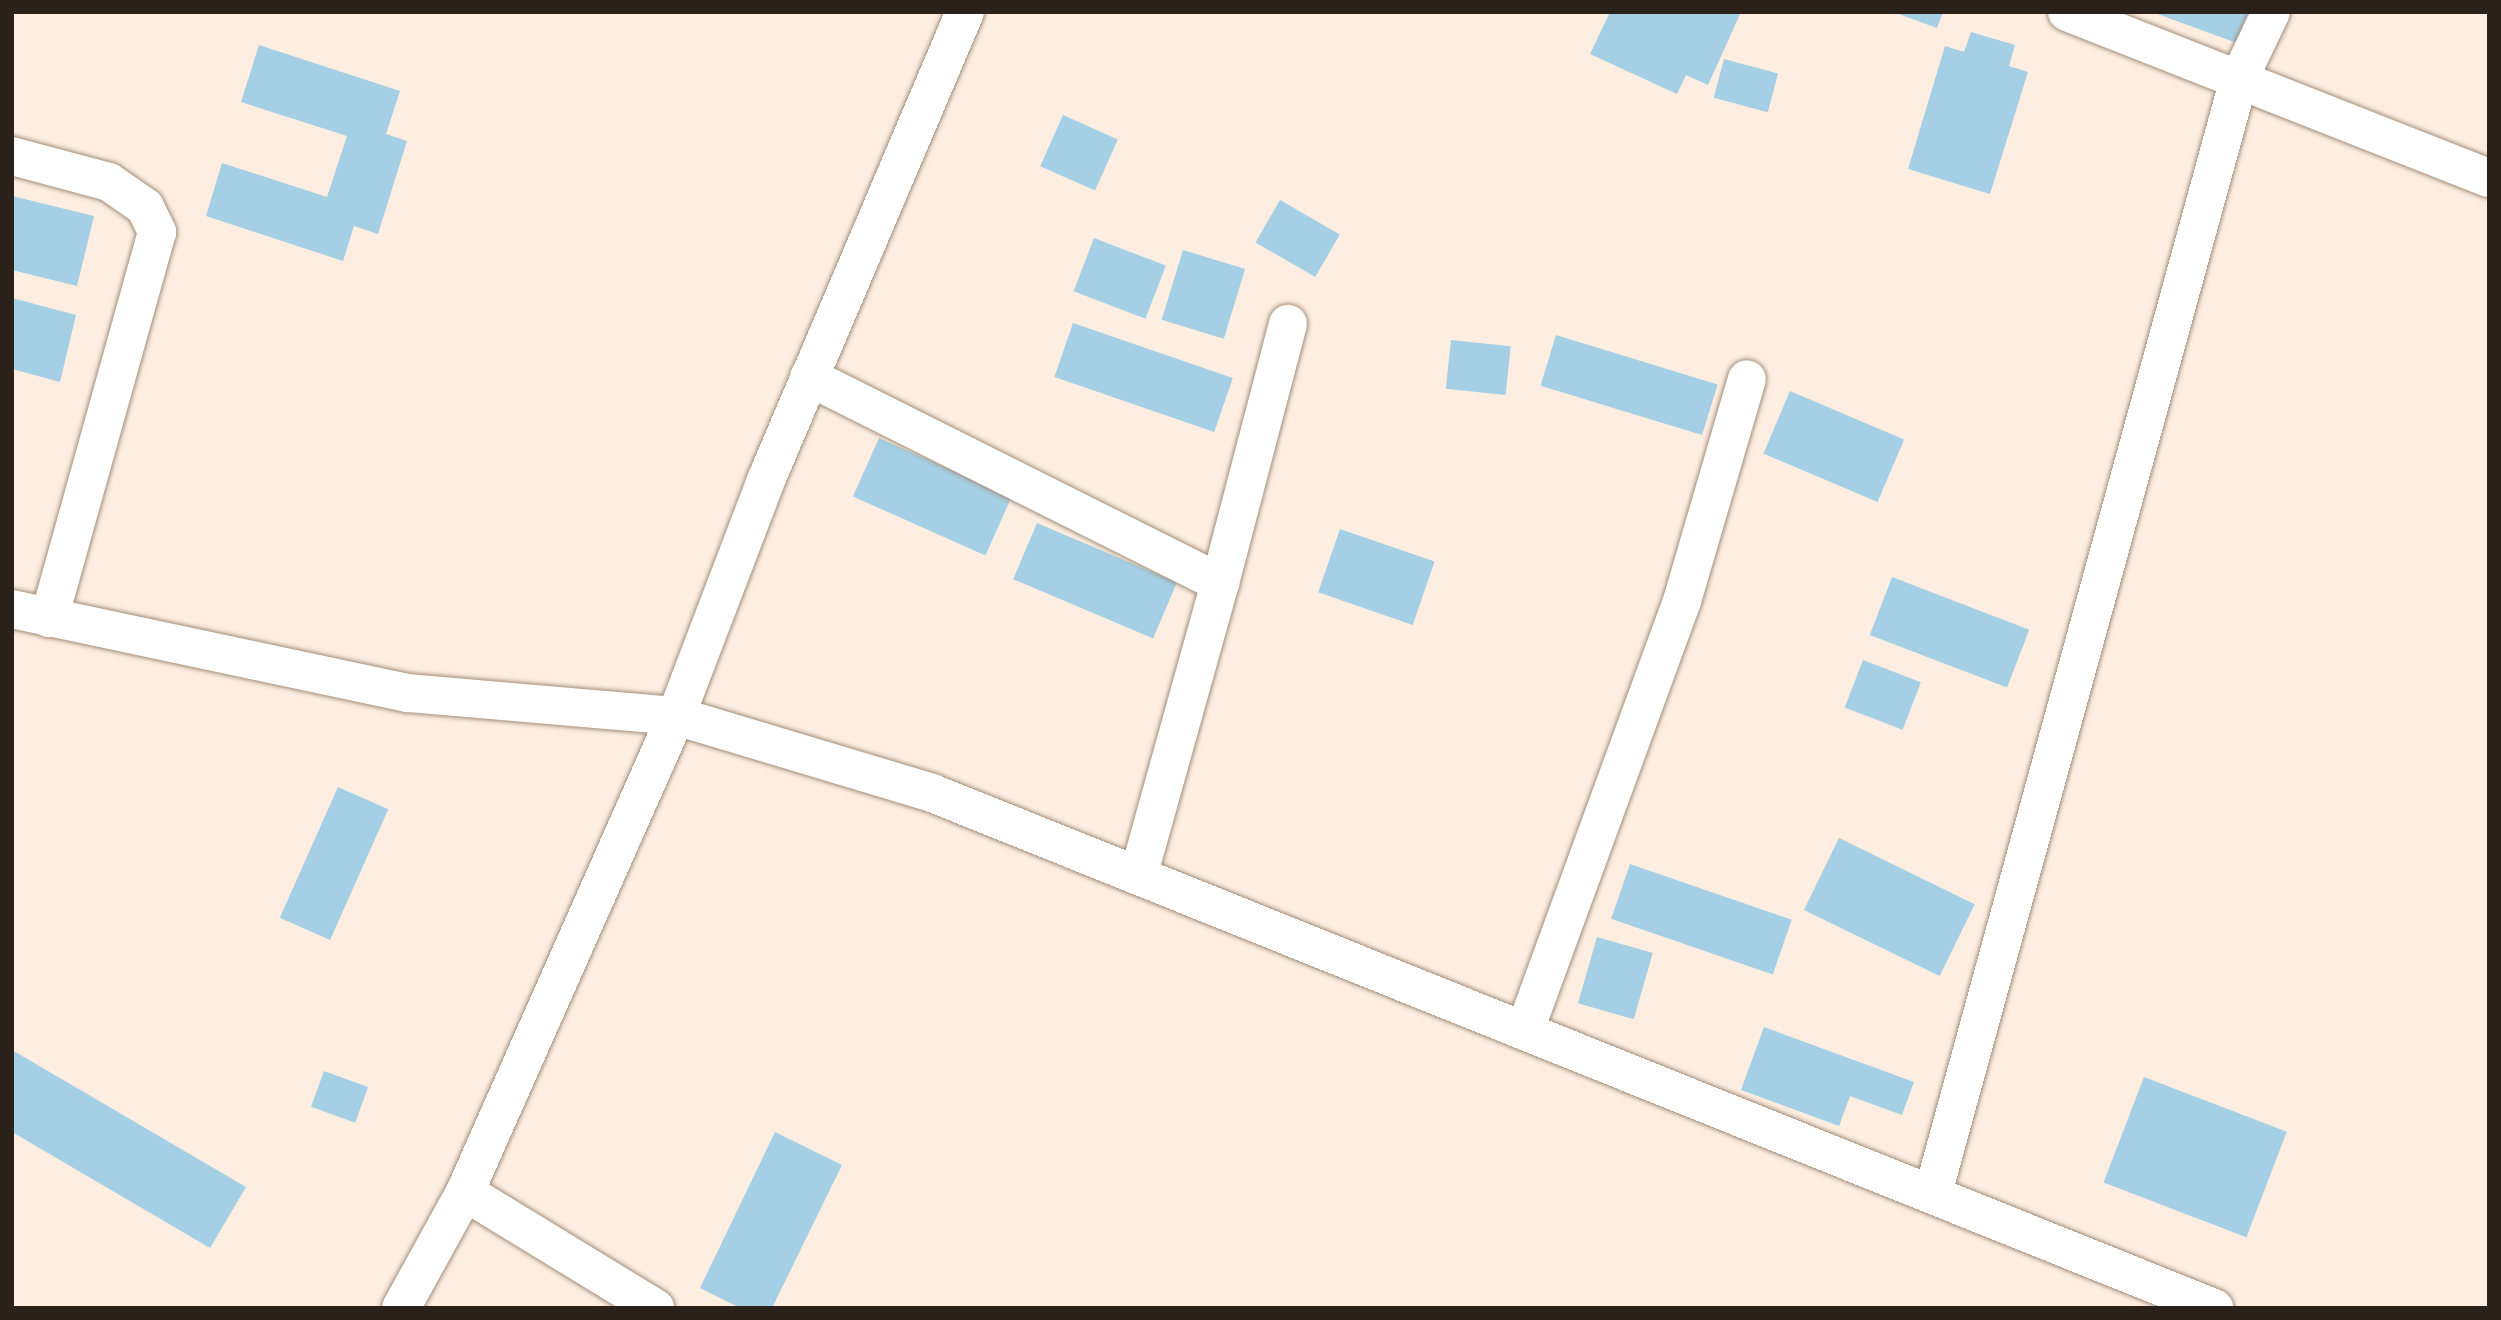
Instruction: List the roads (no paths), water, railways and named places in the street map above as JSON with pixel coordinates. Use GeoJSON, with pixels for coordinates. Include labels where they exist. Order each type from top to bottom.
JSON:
{"type":"FeatureCollection","features":[{"type":"Feature","properties":{"kind":"street"},"geometry":{"type":"LineString","coordinates":[[401,1308],[465,1192],[676,716],[809,377],[965,12]]}},
{"type":"Feature","properties":{"kind":"street"},"geometry":{"type":"LineString","coordinates":[[2067,12],[2489,178]]}},
{"type":"Feature","properties":{"kind":"street"},"geometry":{"type":"LineString","coordinates":[[1933,1193],[2239,79],[2271,12]]}},
{"type":"Feature","properties":{"kind":"street"},"geometry":{"type":"LineString","coordinates":[[12,156],[109,182],[145,207],[157,232],[49,618]]}},
{"type":"Feature","properties":{"kind":"street"},"geometry":{"type":"LineString","coordinates":[[1138,876],[1220,583],[1288,324]]}},
{"type":"Feature","properties":{"kind":"street"},"geometry":{"type":"LineString","coordinates":[[809,377],[1220,583]]}},
{"type":"Feature","properties":{"kind":"street"},"geometry":{"type":"LineString","coordinates":[[1525,1030],[1682,601],[1747,379]]}},
{"type":"Feature","properties":{"kind":"street"},"geometry":{"type":"LineString","coordinates":[[12,609],[408,694],[676,716],[932,793],[2214,1308]]}},
{"type":"Feature","properties":{"kind":"street"},"geometry":{"type":"LineString","coordinates":[[465,1192],[656,1308]]}}]}
